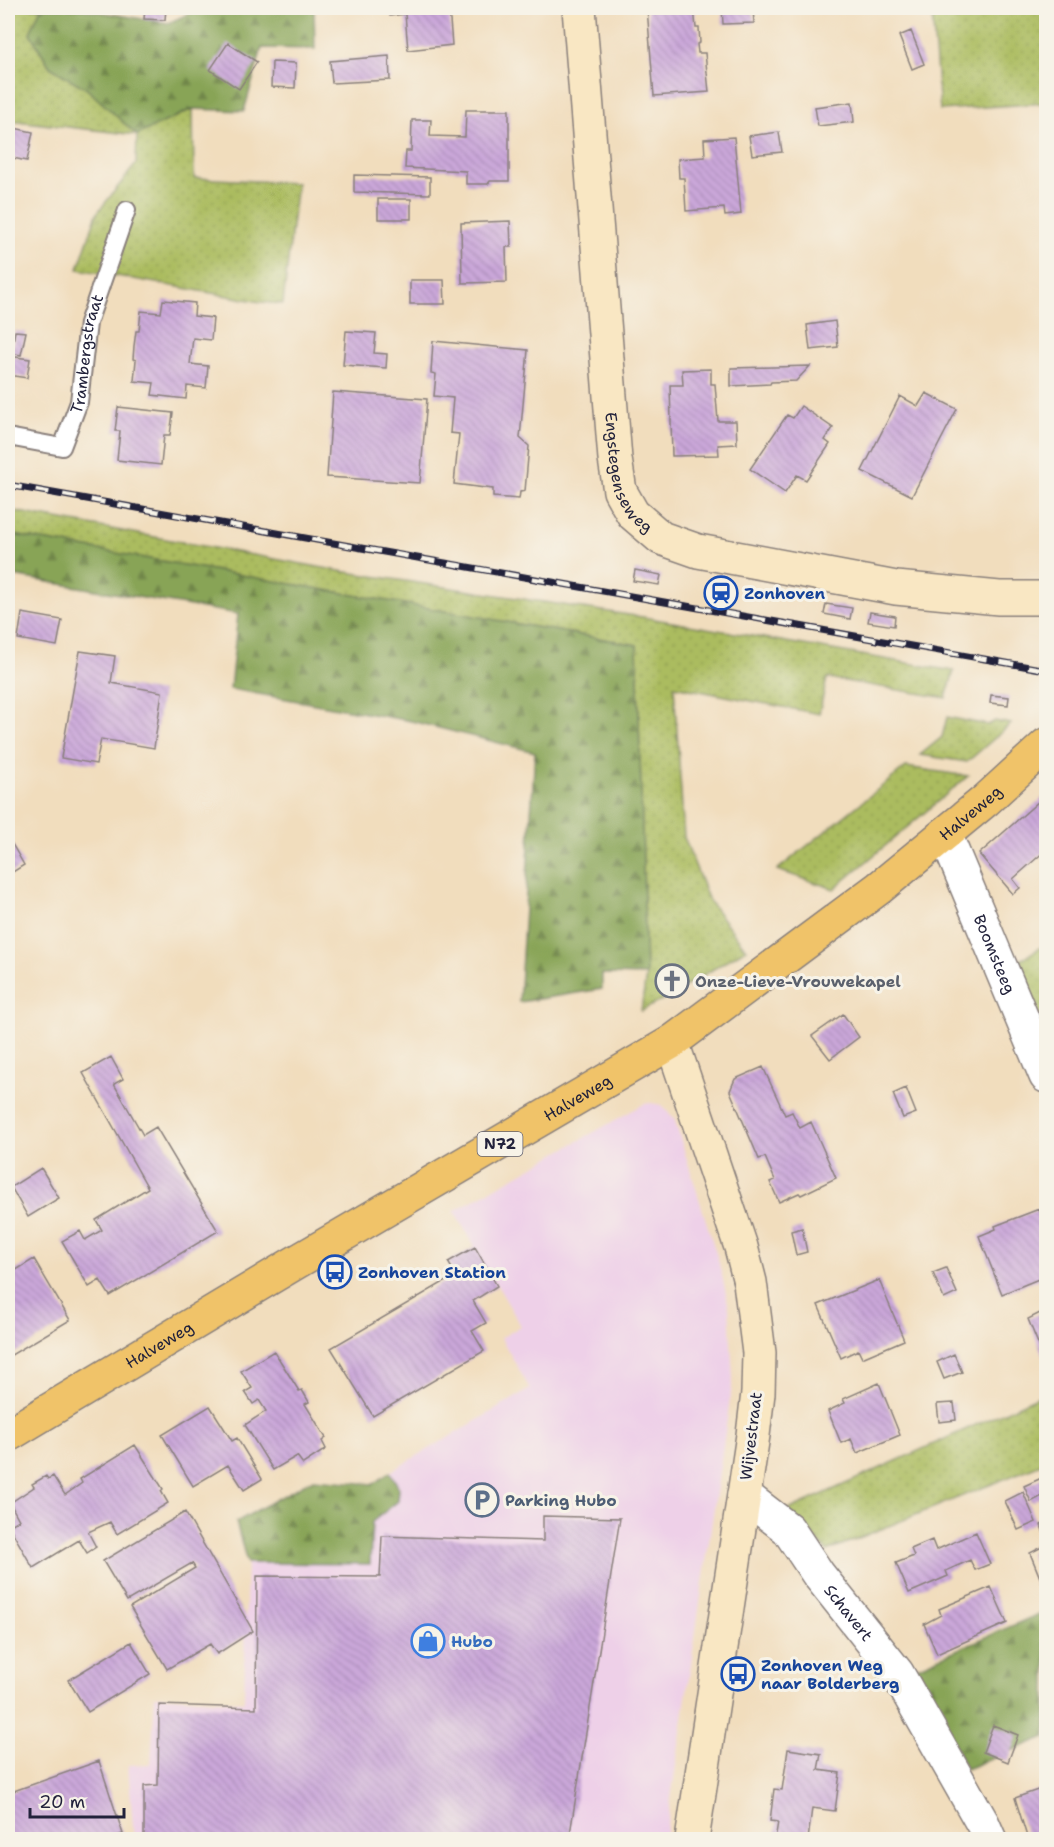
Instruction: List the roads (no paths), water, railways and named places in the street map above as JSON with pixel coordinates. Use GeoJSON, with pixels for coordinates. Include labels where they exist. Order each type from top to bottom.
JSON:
{"type":"FeatureCollection","features":[{"type":"Feature","properties":{"kind":"main road","name":"Halveweg"},"geometry":{"type":"LineString","coordinates":[[8,1435],[293,1264],[672,1042],[823,932],[986,800],[1047,744]]}},
{"type":"Feature","properties":{"kind":"street","name":"Engstegenseweg"},"geometry":{"type":"LineString","coordinates":[[579,8],[615,459],[621,492],[633,514],[661,538],[698,551],[896,588],[999,598],[1047,598]]}},
{"type":"Feature","properties":{"kind":"street","name":"Boomsteeg"},"geometry":{"type":"LineString","coordinates":[[945,834],[1047,1076]]}},
{"type":"Feature","properties":{"kind":"street","name":"Wijvestraat"},"geometry":{"type":"LineString","coordinates":[[672,1042],[738,1236],[750,1282],[759,1353],[758,1393],[744,1495],[692,1839]]}},
{"type":"Feature","properties":{"kind":"street","name":"Schavert"},"geometry":{"type":"LineString","coordinates":[[744,1495],[788,1529],[818,1574],[897,1673],[990,1839]]}},
{"type":"Feature","properties":{"kind":"lane","name":"Trambergstraat"},"geometry":{"type":"LineString","coordinates":[[8,437],[62,447],[78,402],[88,323],[128,210]]}},
{"type":"Feature","properties":{"kind":"railway"},"geometry":{"type":"LineString","coordinates":[[8,485],[1046,670]]}},
{"type":"Feature","properties":{"kind":"place","name":"Zonhoven"},"geometry":{"type":"Point","coordinates":[721,593]}},
{"type":"Feature","properties":{"kind":"place","name":"Onze-Lieve-Vrouwekapel"},"geometry":{"type":"Point","coordinates":[672,981]}},
{"type":"Feature","properties":{"kind":"place","name":"Zonhoven Station"},"geometry":{"type":"Point","coordinates":[335,1272]}},
{"type":"Feature","properties":{"kind":"place","name":"Parking Hubo"},"geometry":{"type":"Point","coordinates":[482,1500]}},
{"type":"Feature","properties":{"kind":"place","name":"Hubo"},"geometry":{"type":"Point","coordinates":[428,1641]}},
{"type":"Feature","properties":{"kind":"place","name":"Zonhoven Weg naar Bolderberg"},"geometry":{"type":"Point","coordinates":[738,1674]}}]}
